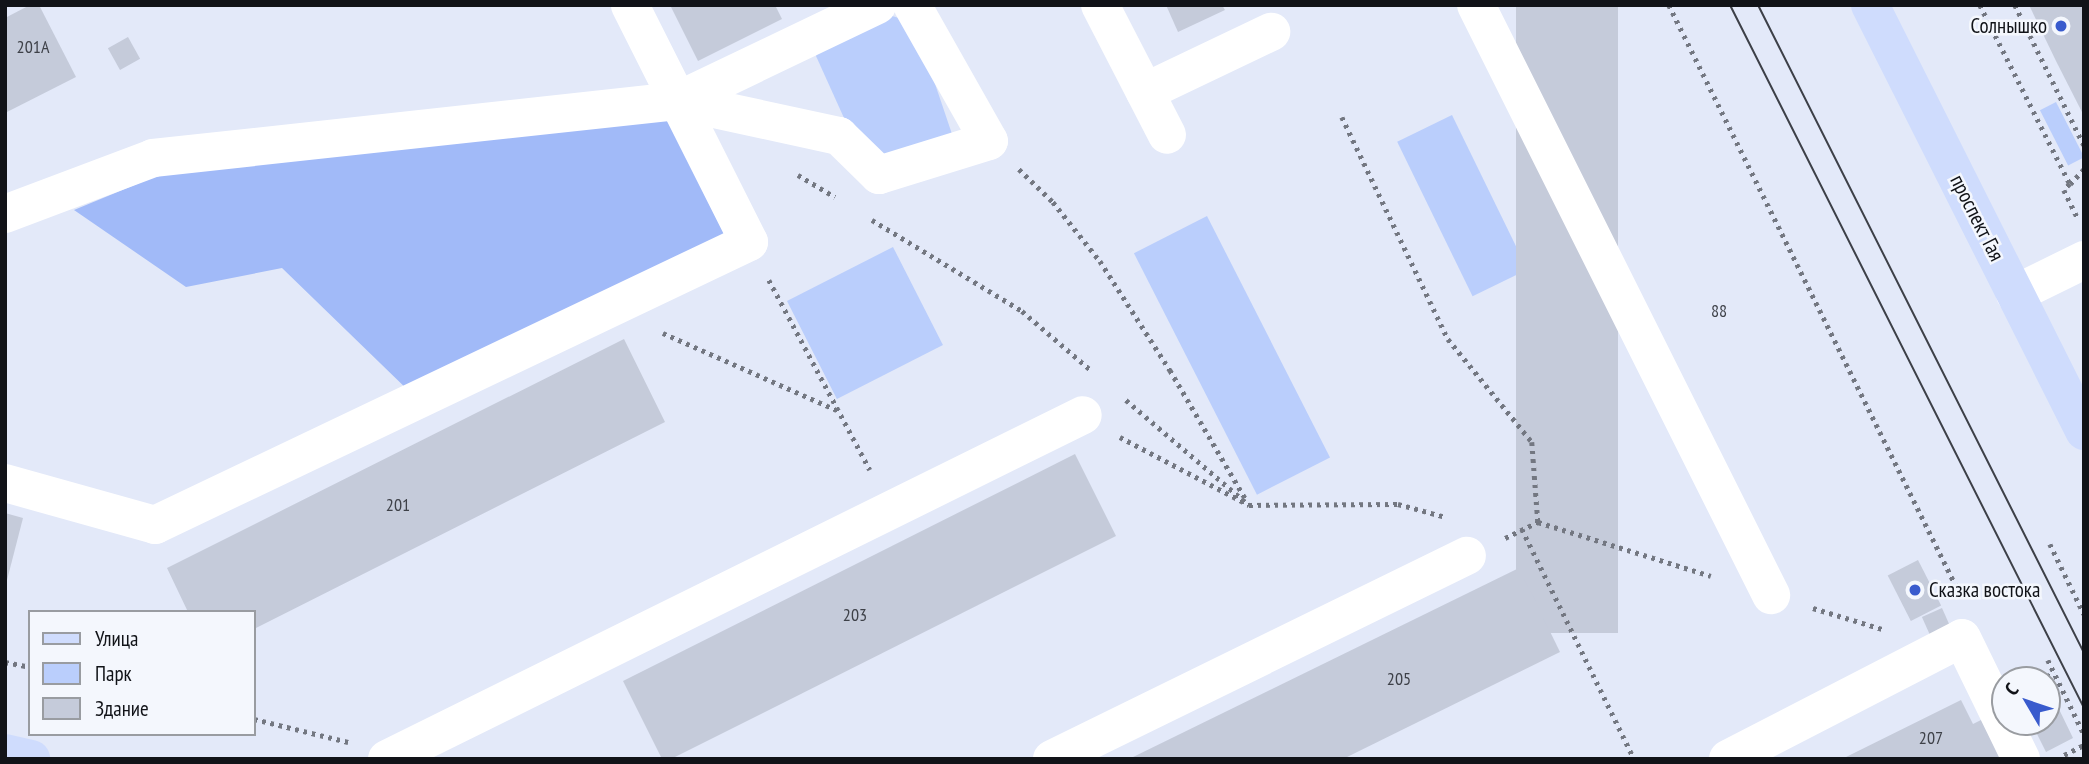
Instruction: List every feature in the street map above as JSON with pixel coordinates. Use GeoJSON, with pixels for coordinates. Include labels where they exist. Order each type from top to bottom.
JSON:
{"type":"FeatureCollection","features":[{"type":"Feature","properties":{"kind":"main road","name":"проспект Гая"},"geometry":{"type":"LineString","coordinates":[[1870,5],[2084,430]]}},
{"type":"Feature","properties":{"kind":"main road"},"geometry":{"type":"LineString","coordinates":[[5,753],[31,759]]}},
{"type":"Feature","properties":{"kind":"lane"},"geometry":{"type":"LineString","coordinates":[[5,483],[155,525],[750,242],[629,5]]}},
{"type":"Feature","properties":{"kind":"lane"},"geometry":{"type":"LineString","coordinates":[[677,101],[877,5]]}},
{"type":"Feature","properties":{"kind":"lane"},"geometry":{"type":"LineString","coordinates":[[5,214],[153,158],[677,101],[838,136],[879,175],[989,141],[912,5]]}},
{"type":"Feature","properties":{"kind":"lane"},"geometry":{"type":"LineString","coordinates":[[1100,5],[1167,135]]}},
{"type":"Feature","properties":{"kind":"lane"},"geometry":{"type":"LineString","coordinates":[[1476,5],[1771,595]]}},
{"type":"Feature","properties":{"kind":"lane"},"geometry":{"type":"LineString","coordinates":[[1145,92],[1271,32]]}},
{"type":"Feature","properties":{"kind":"lane"},"geometry":{"type":"LineString","coordinates":[[2015,294],[2084,260]]}},
{"type":"Feature","properties":{"kind":"lane"},"geometry":{"type":"LineString","coordinates":[[392,757],[1083,415]]}},
{"type":"Feature","properties":{"kind":"lane"},"geometry":{"type":"LineString","coordinates":[[1052,759],[1467,556]]}},
{"type":"Feature","properties":{"kind":"lane"},"geometry":{"type":"LineString","coordinates":[[1728,759],[1962,638],[2021,759]]}},
{"type":"Feature","properties":{"kind":"path"},"geometry":{"type":"LineString","coordinates":[[1669,5],[1962,598]]}},
{"type":"Feature","properties":{"kind":"path"},"geometry":{"type":"LineString","coordinates":[[1980,5],[2070,184]]}},
{"type":"Feature","properties":{"kind":"path"},"geometry":{"type":"LineString","coordinates":[[2015,5],[2084,145]]}},
{"type":"Feature","properties":{"kind":"path"},"geometry":{"type":"LineString","coordinates":[[1342,117],[1448,339],[1532,442],[1538,522]]}},
{"type":"Feature","properties":{"kind":"path"},"geometry":{"type":"LineString","coordinates":[[989,141],[1053,202],[1100,261],[1170,370],[1249,505]]}},
{"type":"Feature","properties":{"kind":"path"},"geometry":{"type":"LineString","coordinates":[[2084,169],[2064,190],[2084,231]]}},
{"type":"Feature","properties":{"kind":"path"},"geometry":{"type":"LineString","coordinates":[[796,174],[844,203]]}},
{"type":"Feature","properties":{"kind":"path"},"geometry":{"type":"LineString","coordinates":[[868,217],[1022,311],[1094,373]]}},
{"type":"Feature","properties":{"kind":"path"},"geometry":{"type":"LineString","coordinates":[[750,242],[891,510]]}},
{"type":"Feature","properties":{"kind":"path"},"geometry":{"type":"LineString","coordinates":[[608,309],[838,410]]}},
{"type":"Feature","properties":{"kind":"path"},"geometry":{"type":"LineString","coordinates":[[1115,391],[1249,505]]}},
{"type":"Feature","properties":{"kind":"path"},"geometry":{"type":"LineString","coordinates":[[1083,415],[1249,505],[1398,504],[1449,518]]}},
{"type":"Feature","properties":{"kind":"path"},"geometry":{"type":"LineString","coordinates":[[1522,529],[1634,759]]}},
{"type":"Feature","properties":{"kind":"path"},"geometry":{"type":"LineString","coordinates":[[1500,531],[1513,534]]}},
{"type":"Feature","properties":{"kind":"path"},"geometry":{"type":"LineString","coordinates":[[2050,544],[2084,614]]}},
{"type":"Feature","properties":{"kind":"path"},"geometry":{"type":"LineString","coordinates":[[2049,660],[2051,666]]}},
{"type":"Feature","properties":{"kind":"path"},"geometry":{"type":"LineString","coordinates":[[5,662],[28,667]]}},
{"type":"Feature","properties":{"kind":"path"},"geometry":{"type":"LineString","coordinates":[[2061,687],[2084,733]]}},
{"type":"Feature","properties":{"kind":"path"},"geometry":{"type":"LineString","coordinates":[[256,720],[392,757]]}},
{"type":"Feature","properties":{"kind":"path"},"geometry":{"type":"LineString","coordinates":[[2057,759],[2084,745]]}},
{"type":"Feature","properties":{"kind":"green space"},"geometry":{"type":"Polygon","coordinates":[[[892,16],[899,18],[930,69],[953,137],[893,165],[844,118],[816,56],[819,48],[892,16]]]}},
{"type":"Feature","properties":{"kind":"green space"},"geometry":{"type":"Polygon","coordinates":[[[2056,102],[2084,157],[2068,165],[2040,110],[2056,102]]]}},
{"type":"Feature","properties":{"kind":"green space"},"geometry":{"type":"Polygon","coordinates":[[[1452,115],[1527,270],[1473,296],[1397,142],[1452,115]]]}},
{"type":"Feature","properties":{"kind":"green space"},"geometry":{"type":"Polygon","coordinates":[[[1207,216],[1330,457],[1257,495],[1134,253],[1207,216]]]}},
{"type":"Feature","properties":{"kind":"green space"},"geometry":{"type":"Polygon","coordinates":[[[893,247],[943,345],[837,399],[787,301],[893,247]]]}},
{"type":"Feature","properties":{"kind":"shaded area"},"geometry":{"type":"Polygon","coordinates":[[[665,115],[734,240],[413,395],[282,268],[186,287],[74,210],[166,172],[665,115]]]}},
{"type":"Feature","properties":{"kind":"building"},"geometry":{"type":"Polygon","coordinates":[[[30,5],[39,5],[76,77],[5,113],[5,18],[30,5]]]}},
{"type":"Feature","properties":{"kind":"building"},"geometry":{"type":"Polygon","coordinates":[[[670,5],[775,5],[782,19],[698,61],[670,5]]]}},
{"type":"Feature","properties":{"kind":"building"},"geometry":{"type":"Polygon","coordinates":[[[1166,5],[1222,5],[1225,10],[1178,32],[1166,5]]]}},
{"type":"Feature","properties":{"kind":"building"},"geometry":{"type":"Polygon","coordinates":[[[1516,5],[1618,5],[1618,633],[1516,633],[1516,5]]]}},
{"type":"Feature","properties":{"kind":"building","name":"Солнышко"},"geometry":{"type":"Polygon","coordinates":[[[2029,5],[2084,5],[2084,116],[2056,61],[2029,5]]]}},
{"type":"Feature","properties":{"kind":"building"},"geometry":{"type":"Polygon","coordinates":[[[128,37],[140,59],[120,70],[108,48],[128,37]]]}},
{"type":"Feature","properties":{"kind":"building"},"geometry":{"type":"Polygon","coordinates":[[[624,339],[665,422],[256,628],[256,610],[187,610],[167,568],[624,339]]]}},
{"type":"Feature","properties":{"kind":"building"},"geometry":{"type":"Polygon","coordinates":[[[1075,454],[1116,536],[671,759],[662,759],[623,681],[1075,454]]]}},
{"type":"Feature","properties":{"kind":"building"},"geometry":{"type":"Polygon","coordinates":[[[5,513],[23,518],[6,584],[5,584],[5,513]]]}},
{"type":"Feature","properties":{"kind":"building","name":"Сказка востока"},"geometry":{"type":"Polygon","coordinates":[[[1918,560],[1941,605],[1911,621],[1888,575],[1918,560]]]}},
{"type":"Feature","properties":{"kind":"building"},"geometry":{"type":"Polygon","coordinates":[[[1519,568],[1560,652],[1343,759],[1129,759],[1519,568]]]}},
{"type":"Feature","properties":{"kind":"building"},"geometry":{"type":"Polygon","coordinates":[[[1942,608],[1952,630],[1932,639],[1922,617],[1942,608]]]}},
{"type":"Feature","properties":{"kind":"building"},"geometry":{"type":"Polygon","coordinates":[[[1961,700],[1973,724],[1989,716],[1991,736],[1994,736],[2000,759],[1842,759],[1961,700]]]}},
{"type":"Feature","properties":{"kind":"building"},"geometry":{"type":"Polygon","coordinates":[[[2061,713],[2073,738],[2046,752],[2038,736],[2061,736],[2061,713]]]}},
{"type":"Feature","properties":{"kind":"tram line"},"geometry":{"type":"LineString","coordinates":[[1730,5],[2084,708]]}},
{"type":"Feature","properties":{"kind":"tram line"},"geometry":{"type":"LineString","coordinates":[[1758,5],[2084,653]]}},
{"type":"Feature","properties":{"kind":"place","name":"Солнышко"},"geometry":{"type":"Point","coordinates":[2061,26]}},
{"type":"Feature","properties":{"kind":"place","name":"Сказка востока"},"geometry":{"type":"Point","coordinates":[1915,590]}}]}
